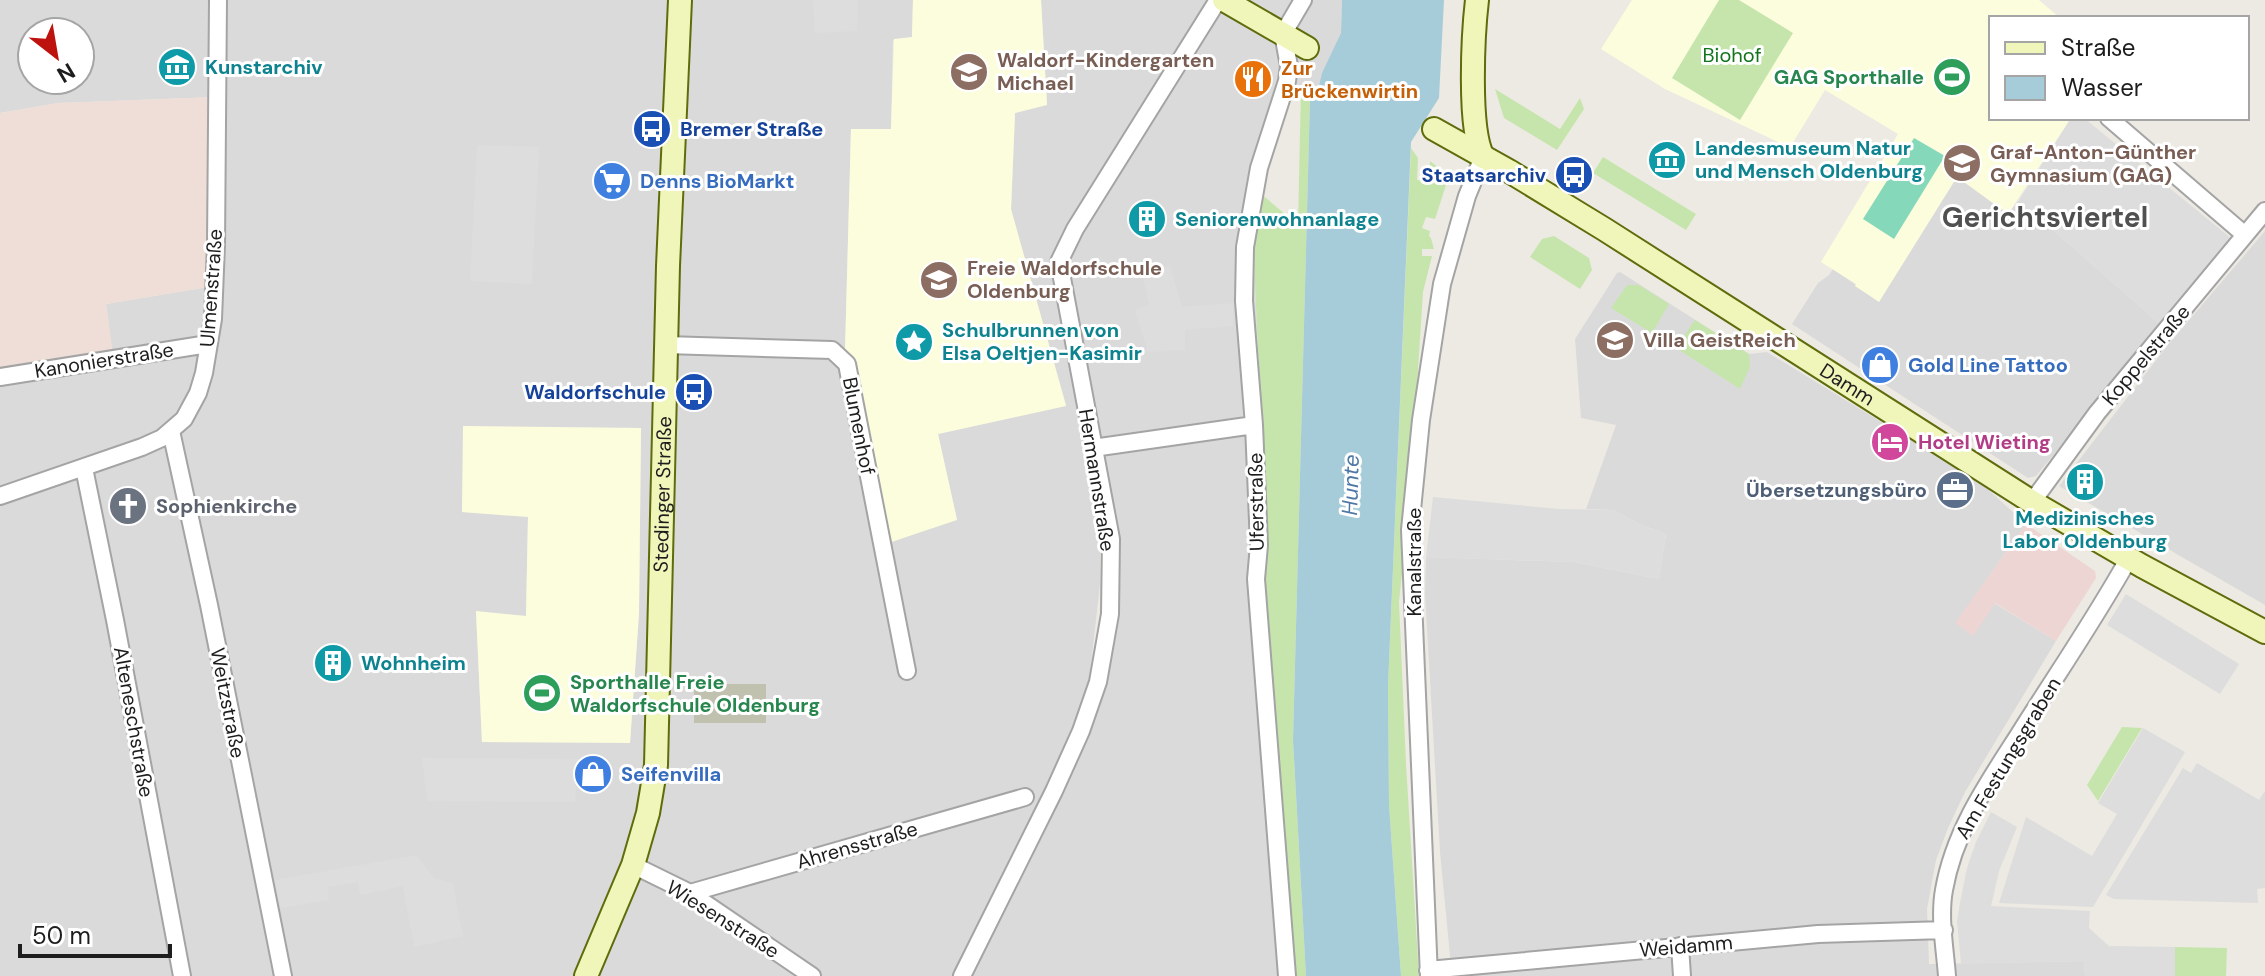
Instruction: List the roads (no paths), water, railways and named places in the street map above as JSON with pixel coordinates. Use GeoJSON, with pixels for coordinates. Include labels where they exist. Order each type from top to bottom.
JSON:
{"type":"FeatureCollection","features":[{"type":"Feature","properties":{"kind":"street","name":"Ulmenstraße"},"geometry":{"type":"LineString","coordinates":[[0,496],[162,438],[184,419],[198,393],[213,319],[218,0]]}},
{"type":"Feature","properties":{"kind":"street","name":"Stedinger Straße"},"geometry":{"type":"LineString","coordinates":[[586,976],[633,865],[648,813],[656,765],[666,345],[680,0]]}},
{"type":"Feature","properties":{"kind":"street","name":"Hermannstraße"},"geometry":{"type":"LineString","coordinates":[[962,976],[1081,731],[1098,682],[1110,614],[1111,539],[1059,262],[1075,229],[1218,0]]}},
{"type":"Feature","properties":{"kind":"street"},"geometry":{"type":"LineString","coordinates":[[1224,0],[1307,48]]}},
{"type":"Feature","properties":{"kind":"street"},"geometry":{"type":"LineString","coordinates":[[1283,34],[1303,0]]}},
{"type":"Feature","properties":{"kind":"street"},"geometry":{"type":"LineString","coordinates":[[1477,0],[1473,64],[1477,142],[1483,157]]}},
{"type":"Feature","properties":{"kind":"street","name":"Uferstraße"},"geometry":{"type":"LineString","coordinates":[[1283,34],[1289,66],[1287,81],[1256,180],[1245,247],[1244,301],[1254,425],[1259,545],[1256,579],[1287,976]]}},
{"type":"Feature","properties":{"kind":"street"},"geometry":{"type":"LineString","coordinates":[[2111,120],[2245,235]]}},
{"type":"Feature","properties":{"kind":"street","name":"Damm"},"geometry":{"type":"LineString","coordinates":[[1434,129],[1643,254],[2032,502],[2265,632]]}},
{"type":"Feature","properties":{"kind":"street","name":"Kanalstraße"},"geometry":{"type":"LineString","coordinates":[[1428,973],[1410,530],[1421,420],[1442,284],[1467,196],[1483,157]]}},
{"type":"Feature","properties":{"kind":"street","name":"Koppelstraße"},"geometry":{"type":"LineString","coordinates":[[2032,502],[2097,413],[2265,211]]}},
{"type":"Feature","properties":{"kind":"street","name":"Kanonierstraße"},"geometry":{"type":"LineString","coordinates":[[0,377],[208,344]]}},
{"type":"Feature","properties":{"kind":"street","name":"Blumenhof"},"geometry":{"type":"LineString","coordinates":[[666,345],[832,350],[847,364],[907,671]]}},
{"type":"Feature","properties":{"kind":"street"},"geometry":{"type":"LineString","coordinates":[[1093,448],[1254,425]]}},
{"type":"Feature","properties":{"kind":"street","name":"Weitzstraße"},"geometry":{"type":"LineString","coordinates":[[171,431],[283,976]]}},
{"type":"Feature","properties":{"kind":"street","name":"Alteneschstraße"},"geometry":{"type":"LineString","coordinates":[[84,468],[182,976]]}},
{"type":"Feature","properties":{"kind":"street","name":"Am Festungsgraben"},"geometry":{"type":"LineString","coordinates":[[1947,976],[1943,894],[1951,859],[1964,825],[2129,558]]}},
{"type":"Feature","properties":{"kind":"street","name":"Ahrensstraße"},"geometry":{"type":"LineString","coordinates":[[690,893],[1025,797]]}},
{"type":"Feature","properties":{"kind":"street","name":"Wiesenstraße"},"geometry":{"type":"LineString","coordinates":[[633,865],[690,893],[812,976]]}},
{"type":"Feature","properties":{"kind":"street","name":"Weidamm"},"geometry":{"type":"LineString","coordinates":[[1428,973],[1818,934],[1944,930]]}},
{"type":"Feature","properties":{"kind":"street"},"geometry":{"type":"LineString","coordinates":[[1680,946],[1682,976]]}},
{"type":"Feature","properties":{"kind":"water","name":"Hunte"},"geometry":{"type":"Polygon","coordinates":[[[1342,0],[1444,0],[1439,98],[1411,142],[1388,686],[1389,805],[1401,976],[1306,976],[1293,740],[1310,99],[1317,94],[1322,73],[1341,33],[1342,0]]]}},
{"type":"Feature","properties":{"kind":"place","name":"Kunstarchiv"},"geometry":{"type":"Point","coordinates":[177,67]}},
{"type":"Feature","properties":{"kind":"place","name":"Waldorf-Kindergarten Michael"},"geometry":{"type":"Point","coordinates":[969,72]}},
{"type":"Feature","properties":{"kind":"place","name":"GAG Sporthalle"},"geometry":{"type":"Point","coordinates":[1952,77]}},
{"type":"Feature","properties":{"kind":"place","name":"Zur Brückenwirtin"},"geometry":{"type":"Point","coordinates":[1253,79]}},
{"type":"Feature","properties":{"kind":"place","name":"Bremer Straße"},"geometry":{"type":"Point","coordinates":[652,129]}},
{"type":"Feature","properties":{"kind":"place","name":"Landesmuseum Natur und Mensch Oldenburg"},"geometry":{"type":"Point","coordinates":[1667,160]}},
{"type":"Feature","properties":{"kind":"place","name":"Graf-Anton-Günther Gymnasium (GAG)"},"geometry":{"type":"Point","coordinates":[1962,163]}},
{"type":"Feature","properties":{"kind":"place","name":"Staatsarchiv"},"geometry":{"type":"Point","coordinates":[1574,175]}},
{"type":"Feature","properties":{"kind":"place","name":"Denns BioMarkt"},"geometry":{"type":"Point","coordinates":[612,181]}},
{"type":"Feature","properties":{"kind":"place","name":"Seniorenwohnanlage"},"geometry":{"type":"Point","coordinates":[1147,219]}},
{"type":"Feature","properties":{"kind":"place","name":"Freie Waldorfschule Oldenburg"},"geometry":{"type":"Point","coordinates":[939,280]}},
{"type":"Feature","properties":{"kind":"place","name":"Villa GeistReich"},"geometry":{"type":"Point","coordinates":[1615,340]}},
{"type":"Feature","properties":{"kind":"place","name":"Schulbrunnen von Elsa Oeltjen-Kasimir"},"geometry":{"type":"Point","coordinates":[914,342]}},
{"type":"Feature","properties":{"kind":"place","name":"Gold Line Tattoo"},"geometry":{"type":"Point","coordinates":[1880,365]}},
{"type":"Feature","properties":{"kind":"place","name":"Waldorfschule"},"geometry":{"type":"Point","coordinates":[694,392]}},
{"type":"Feature","properties":{"kind":"place","name":"Hotel Wieting"},"geometry":{"type":"Point","coordinates":[1890,442]}},
{"type":"Feature","properties":{"kind":"place","name":"Medizinisches Labor Oldenburg"},"geometry":{"type":"Point","coordinates":[2085,482]}},
{"type":"Feature","properties":{"kind":"place","name":"Übersetzungsbüro"},"geometry":{"type":"Point","coordinates":[1955,490]}},
{"type":"Feature","properties":{"kind":"place","name":"Sophienkirche"},"geometry":{"type":"Point","coordinates":[128,506]}},
{"type":"Feature","properties":{"kind":"place","name":"Wohnheim"},"geometry":{"type":"Point","coordinates":[333,663]}},
{"type":"Feature","properties":{"kind":"place","name":"Sporthalle Freie Waldorfschule Oldenburg"},"geometry":{"type":"Point","coordinates":[542,693]}},
{"type":"Feature","properties":{"kind":"place","name":"Seifenvilla"},"geometry":{"type":"Point","coordinates":[593,774]}},
{"type":"Feature","properties":{"kind":"district","name":"Gerichtsviertel"},"geometry":{"type":"Point","coordinates":[2045,217]}},
{"type":"Feature","properties":{"kind":"park label","name":"Biohof"},"geometry":{"type":"Point","coordinates":[1732,55]}}]}
